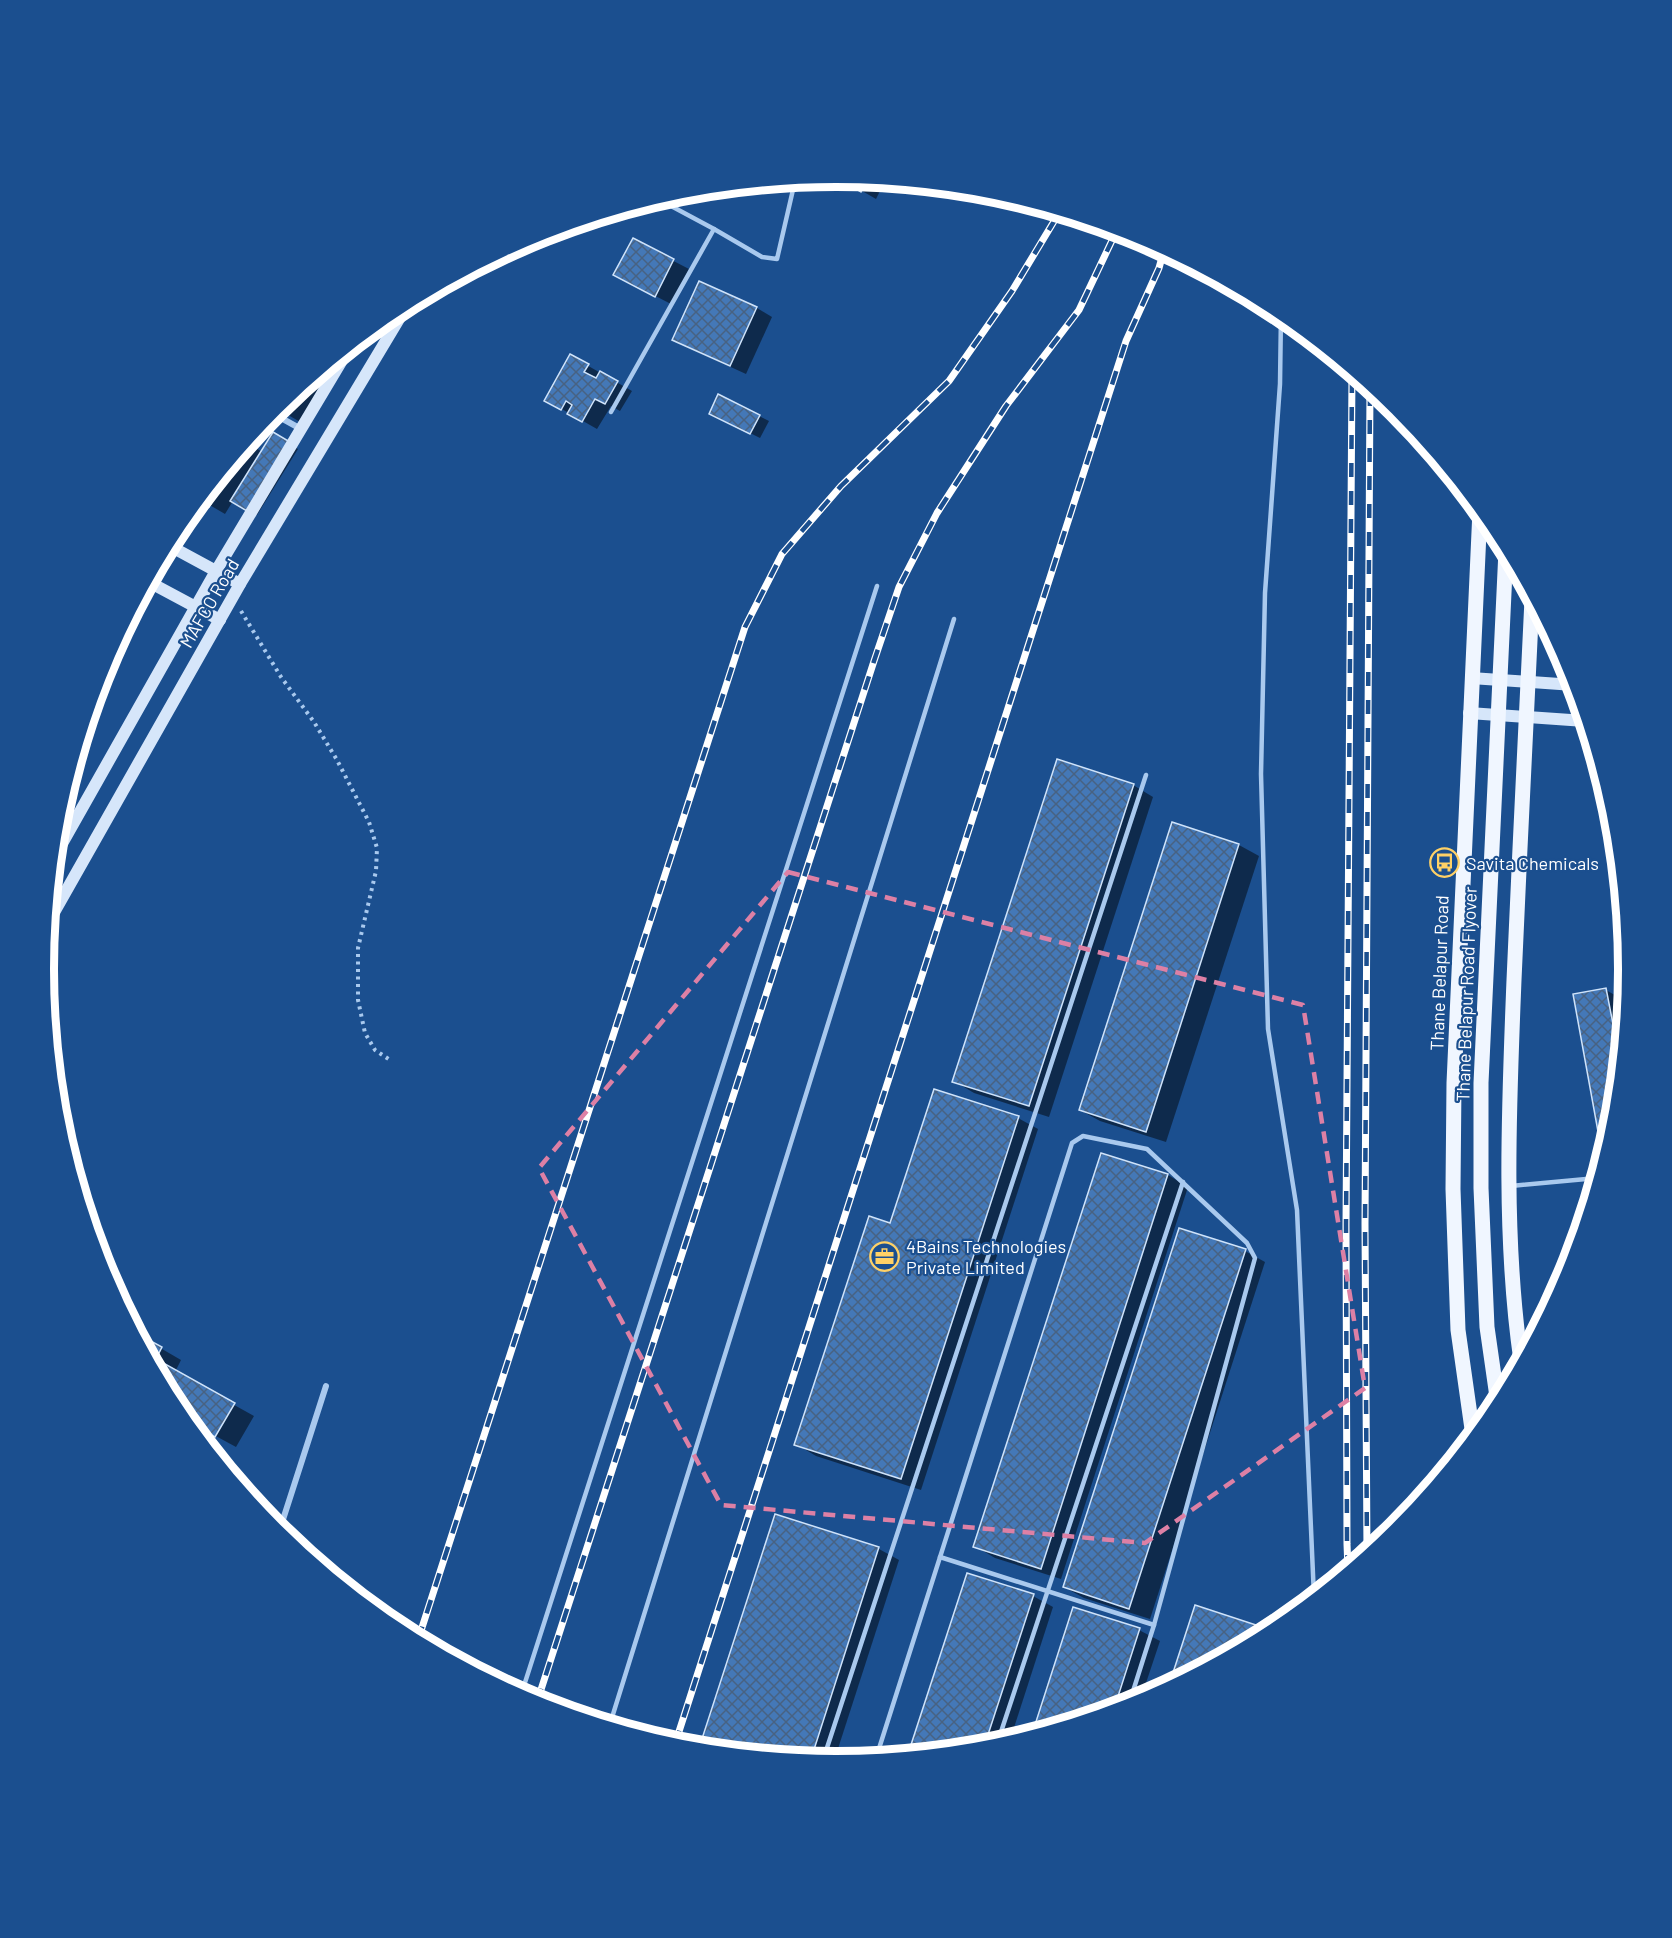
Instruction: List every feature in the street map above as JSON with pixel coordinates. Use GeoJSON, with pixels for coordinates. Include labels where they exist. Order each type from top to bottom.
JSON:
{"type":"FeatureCollection","features":[{"type":"Feature","properties":{"kind":"main road","name":"MAFCO Road"},"geometry":{"type":"LineString","coordinates":[[57,907],[240,584],[397,323]]}},
{"type":"Feature","properties":{"kind":"main road","name":"MAFCO Road"},"geometry":{"type":"LineString","coordinates":[[66,837],[216,571],[340,365]]}},
{"type":"Feature","properties":{"kind":"main road","name":"Thane Belapur Road"},"geometry":{"type":"LineString","coordinates":[[1471,1424],[1458,1330],[1453,1189],[1454,1083],[1479,525]]}},
{"type":"Feature","properties":{"kind":"main road"},"geometry":{"type":"LineString","coordinates":[[177,550],[240,584]]}},
{"type":"Feature","properties":{"kind":"main road","name":"Thane Belapur Road Flyover"},"geometry":{"type":"LineString","coordinates":[[1496,1388],[1487,1327],[1481,1188],[1481,1083],[1505,566]]}},
{"type":"Feature","properties":{"kind":"main road"},"geometry":{"type":"LineString","coordinates":[[155,585],[220,620]]}},
{"type":"Feature","properties":{"kind":"main road"},"geometry":{"type":"LineString","coordinates":[[1519,1349],[1515,1324],[1508,1186],[1510,1084],[1531,612]]}},
{"type":"Feature","properties":{"kind":"main road"},"geometry":{"type":"LineString","coordinates":[[1471,678],[1564,685]]}},
{"type":"Feature","properties":{"kind":"main road"},"geometry":{"type":"LineString","coordinates":[[1469,713],[1577,720]]}},
{"type":"Feature","properties":{"kind":"street"},"geometry":{"type":"LineString","coordinates":[[281,418],[301,430]]}},
{"type":"Feature","properties":{"kind":"street"},"geometry":{"type":"LineString","coordinates":[[282,1521],[327,1386]]}},
{"type":"Feature","properties":{"kind":"lane"},"geometry":{"type":"LineString","coordinates":[[670,205],[762,257],[777,259],[793,189]]}},
{"type":"Feature","properties":{"kind":"lane"},"geometry":{"type":"LineString","coordinates":[[611,412],[714,229]]}},
{"type":"Feature","properties":{"kind":"lane"},"geometry":{"type":"LineString","coordinates":[[1281,327],[1280,384],[1265,604],[1261,774],[1266,971],[1268,1029],[1297,1210],[1314,1588]]}},
{"type":"Feature","properties":{"kind":"lane"},"geometry":{"type":"LineString","coordinates":[[524,1685],[877,586]]}},
{"type":"Feature","properties":{"kind":"lane"},"geometry":{"type":"LineString","coordinates":[[612,1717],[954,619]]}},
{"type":"Feature","properties":{"kind":"lane"},"geometry":{"type":"LineString","coordinates":[[826,1751],[1146,775]]}},
{"type":"Feature","properties":{"kind":"lane"},"geometry":{"type":"LineString","coordinates":[[879,1749],[1072,1143],[1083,1136],[1147,1149],[1247,1243],[1255,1258],[1154,1625],[1133,1692]]}},
{"type":"Feature","properties":{"kind":"lane"},"geometry":{"type":"LineString","coordinates":[[1508,1186],[1589,1179]]}},
{"type":"Feature","properties":{"kind":"lane"},"geometry":{"type":"LineString","coordinates":[[1001,1733],[1183,1182]]}},
{"type":"Feature","properties":{"kind":"lane"},"geometry":{"type":"LineString","coordinates":[[940,1557],[1154,1625]]}},
{"type":"Feature","properties":{"kind":"path"},"geometry":{"type":"LineString","coordinates":[[233,597],[258,641],[326,741],[369,822],[377,848],[376,871],[358,948],[358,1000],[365,1033],[375,1050],[390,1060]]}},
{"type":"Feature","properties":{"kind":"highlighted area"},"geometry":{"type":"Polygon","coordinates":[[[788,872],[1303,1005],[1365,1388],[1145,1543],[721,1505],[539,1168],[788,872]]]}},
{"type":"Feature","properties":{"kind":"building"},"geometry":{"type":"Polygon","coordinates":[[[633,238],[674,259],[655,297],[613,275],[633,238]]]}},
{"type":"Feature","properties":{"kind":"building"},"geometry":{"type":"Polygon","coordinates":[[[699,281],[757,307],[730,366],[672,340],[699,281]]]}},
{"type":"Feature","properties":{"kind":"building"},"geometry":{"type":"Polygon","coordinates":[[[570,354],[589,364],[584,372],[596,378],[600,371],[618,381],[605,404],[595,399],[582,422],[567,414],[572,405],[566,401],[561,410],[544,401],[570,354]]]}},
{"type":"Feature","properties":{"kind":"building"},"geometry":{"type":"Polygon","coordinates":[[[718,394],[760,415],[750,434],[709,414],[718,394]]]}},
{"type":"Feature","properties":{"kind":"building"},"geometry":{"type":"Polygon","coordinates":[[[273,432],[290,442],[247,511],[230,501],[273,432]]]}},
{"type":"Feature","properties":{"kind":"building"},"geometry":{"type":"Polygon","coordinates":[[[222,486],[209,507],[207,506],[222,486]]]}},
{"type":"Feature","properties":{"kind":"building"},"geometry":{"type":"Polygon","coordinates":[[[1057,759],[1134,784],[1029,1106],[952,1082],[1057,759]]]}},
{"type":"Feature","properties":{"kind":"building"},"geometry":{"type":"Polygon","coordinates":[[[1172,822],[1239,844],[1146,1132],[1079,1110],[1172,822]]]}},
{"type":"Feature","properties":{"kind":"building"},"geometry":{"type":"Polygon","coordinates":[[[1606,988],[1615,1033],[1611,1071],[1599,1138],[1573,994],[1606,988]]]}},
{"type":"Feature","properties":{"kind":"building"},"geometry":{"type":"Polygon","coordinates":[[[934,1089],[1019,1116],[901,1479],[794,1445],[869,1216],[890,1223],[934,1089]]]}},
{"type":"Feature","properties":{"kind":"building"},"geometry":{"type":"Polygon","coordinates":[[[1101,1153],[1168,1174],[1041,1569],[973,1547],[1101,1153]]]}},
{"type":"Feature","properties":{"kind":"building"},"geometry":{"type":"Polygon","coordinates":[[[1179,1228],[1246,1249],[1129,1609],[1063,1587],[1179,1228]]]}},
{"type":"Feature","properties":{"kind":"building"},"geometry":{"type":"Polygon","coordinates":[[[148,1339],[162,1347],[157,1357],[148,1339]]]}},
{"type":"Feature","properties":{"kind":"building"},"geometry":{"type":"Polygon","coordinates":[[[160,1361],[235,1403],[215,1437],[207,1433],[160,1361]]]}},
{"type":"Feature","properties":{"kind":"building"},"geometry":{"type":"Polygon","coordinates":[[[775,1514],[879,1547],[814,1750],[734,1744],[702,1739],[775,1514]]]}},
{"type":"Feature","properties":{"kind":"building"},"geometry":{"type":"Polygon","coordinates":[[[967,1573],[1034,1594],[988,1736],[910,1747],[967,1573]]]}},
{"type":"Feature","properties":{"kind":"building"},"geometry":{"type":"Polygon","coordinates":[[[1195,1605],[1259,1626],[1227,1646],[1172,1674],[1195,1605]]]}},
{"type":"Feature","properties":{"kind":"building"},"geometry":{"type":"Polygon","coordinates":[[[1073,1607],[1140,1628],[1118,1697],[1035,1725],[1073,1607]]]}},
{"type":"Feature","properties":{"kind":"railway"},"geometry":{"type":"LineString","coordinates":[[421,1631],[745,627],[782,554],[841,486],[949,381],[1012,291],[1055,219]]}},
{"type":"Feature","properties":{"kind":"railway"},"geometry":{"type":"LineString","coordinates":[[540,1692],[899,587],[937,513],[1006,406],[1079,310],[1113,239]]}},
{"type":"Feature","properties":{"kind":"railway"},"geometry":{"type":"LineString","coordinates":[[678,1735],[1126,341],[1162,259]]}},
{"type":"Feature","properties":{"kind":"railway"},"geometry":{"type":"LineString","coordinates":[[1348,1560],[1346,1225],[1352,381]]}},
{"type":"Feature","properties":{"kind":"railway"},"geometry":{"type":"LineString","coordinates":[[1367,1543],[1365,1224],[1370,398]]}},
{"type":"Feature","properties":{"kind":"place","name":"Savita Chemicals"},"geometry":{"type":"Point","coordinates":[1445,863]}},
{"type":"Feature","properties":{"kind":"place","name":"4Bains Technologies Private Limited"},"geometry":{"type":"Point","coordinates":[885,1256]}}]}
